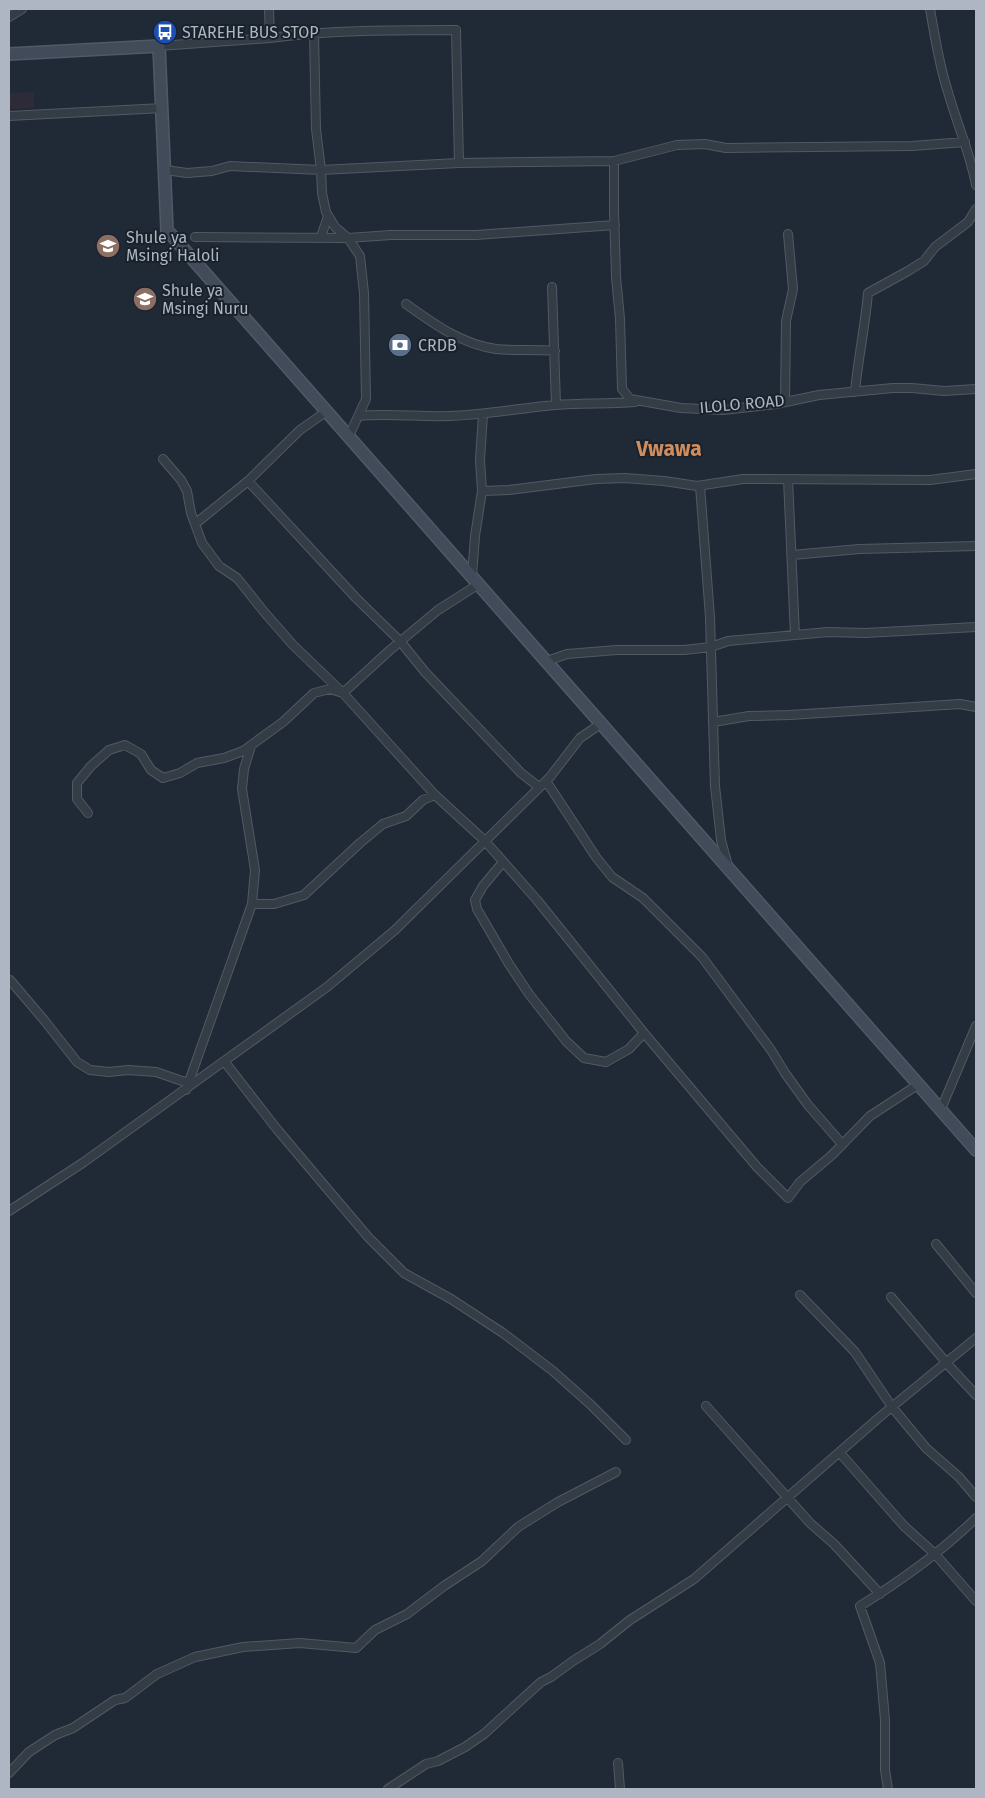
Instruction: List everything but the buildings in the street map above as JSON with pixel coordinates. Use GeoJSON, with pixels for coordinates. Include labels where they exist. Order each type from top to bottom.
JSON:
{"type":"FeatureCollection","features":[{"type":"Feature","properties":{"kind":"street"},"geometry":{"type":"LineString","coordinates":[[9,17],[22,9]]}},
{"type":"Feature","properties":{"kind":"street"},"geometry":{"type":"LineString","coordinates":[[269,9],[270,38]]}},
{"type":"Feature","properties":{"kind":"street"},"geometry":{"type":"LineString","coordinates":[[930,9],[937,52],[948,94],[965,142],[976,185]]}},
{"type":"Feature","properties":{"kind":"street"},"geometry":{"type":"LineString","coordinates":[[9,54],[159,46],[314,34],[400,30],[456,30],[459,163]]}},
{"type":"Feature","properties":{"kind":"street"},"geometry":{"type":"LineString","coordinates":[[314,34],[316,129],[322,193],[328,216],[335,227],[348,238],[360,256],[364,293],[366,399],[349,436]]}},
{"type":"Feature","properties":{"kind":"street"},"geometry":{"type":"LineString","coordinates":[[159,46],[167,230],[976,1150]]}},
{"type":"Feature","properties":{"kind":"street"},"geometry":{"type":"LineString","coordinates":[[9,116],[162,108]]}},
{"type":"Feature","properties":{"kind":"street"},"geometry":{"type":"LineString","coordinates":[[165,170],[187,173],[212,171],[230,166],[321,170],[459,163],[614,161],[677,145],[705,144],[726,148],[912,146],[965,142]]}},
{"type":"Feature","properties":{"kind":"street"},"geometry":{"type":"LineString","coordinates":[[614,161],[616,278],[620,319],[622,389],[630,399],[638,401]]}},
{"type":"Feature","properties":{"kind":"street"},"geometry":{"type":"LineString","coordinates":[[856,392],[858,359],[866,322],[868,293],[924,261],[934,248],[968,222],[976,208]]}},
{"type":"Feature","properties":{"kind":"street"},"geometry":{"type":"LineString","coordinates":[[321,237],[328,216]]}},
{"type":"Feature","properties":{"kind":"street"},"geometry":{"type":"LineString","coordinates":[[195,237],[348,238],[390,235],[476,235],[615,225]]}},
{"type":"Feature","properties":{"kind":"street"},"geometry":{"type":"LineString","coordinates":[[786,402],[786,321],[793,289],[788,234]]}},
{"type":"Feature","properties":{"kind":"street"},"geometry":{"type":"LineString","coordinates":[[552,287],[556,405]]}},
{"type":"Feature","properties":{"kind":"street"},"geometry":{"type":"LineString","coordinates":[[406,304],[441,329],[468,342],[495,348],[555,351]]}},
{"type":"Feature","properties":{"kind":"street","name":"ILOLO ROAD"},"geometry":{"type":"LineString","coordinates":[[358,416],[379,414],[448,416],[483,414],[556,405],[610,404],[638,401],[681,408],[723,410],[786,402],[819,395],[893,388],[944,392],[976,389]]}},
{"type":"Feature","properties":{"kind":"street"},"geometry":{"type":"LineString","coordinates":[[195,524],[248,481],[300,430],[327,411]]}},
{"type":"Feature","properties":{"kind":"street"},"geometry":{"type":"LineString","coordinates":[[475,580],[475,536],[482,491],[480,460],[483,414]]}},
{"type":"Feature","properties":{"kind":"street"},"geometry":{"type":"LineString","coordinates":[[162,459],[187,491],[202,543],[219,566],[238,578],[265,613],[343,693],[435,795],[485,841],[537,900],[644,1034],[757,1167],[788,1198],[800,1182],[832,1156],[870,1116],[919,1084]]}},
{"type":"Feature","properties":{"kind":"street"},"geometry":{"type":"LineString","coordinates":[[482,491],[509,490],[596,479],[625,478],[700,486],[743,479],[930,480],[976,474]]}},
{"type":"Feature","properties":{"kind":"street"},"geometry":{"type":"LineString","coordinates":[[788,479],[795,635]]}},
{"type":"Feature","properties":{"kind":"street"},"geometry":{"type":"LineString","coordinates":[[248,481],[356,598],[400,641],[431,679],[521,773],[539,787]]}},
{"type":"Feature","properties":{"kind":"street"},"geometry":{"type":"LineString","coordinates":[[700,486],[710,617],[715,786],[721,840],[728,868]]}},
{"type":"Feature","properties":{"kind":"street"},"geometry":{"type":"LineString","coordinates":[[792,556],[860,550],[976,546]]}},
{"type":"Feature","properties":{"kind":"street"},"geometry":{"type":"LineString","coordinates":[[343,693],[400,641],[475,580]]}},
{"type":"Feature","properties":{"kind":"street"},"geometry":{"type":"LineString","coordinates":[[546,661],[567,654],[616,650],[684,650],[711,647],[728,641],[828,632],[865,633],[976,627]]}},
{"type":"Feature","properties":{"kind":"street"},"geometry":{"type":"LineString","coordinates":[[88,813],[77,799],[77,783],[91,766],[109,750],[125,745],[141,754],[151,770],[163,778],[180,773],[198,763],[243,752],[283,722],[314,693],[330,689],[343,693]]}},
{"type":"Feature","properties":{"kind":"street"},"geometry":{"type":"LineString","coordinates":[[714,722],[749,716],[960,704],[976,707]]}},
{"type":"Feature","properties":{"kind":"street"},"geometry":{"type":"LineString","coordinates":[[9,1211],[84,1162],[327,987],[395,930],[546,781],[580,738],[602,724]]}},
{"type":"Feature","properties":{"kind":"street"},"geometry":{"type":"LineString","coordinates":[[187,1086],[252,904],[255,870],[242,789],[244,770],[251,746]]}},
{"type":"Feature","properties":{"kind":"street"},"geometry":{"type":"LineString","coordinates":[[546,781],[596,857],[612,876],[643,898],[702,957],[771,1050],[790,1081],[842,1144]]}},
{"type":"Feature","properties":{"kind":"street"},"geometry":{"type":"LineString","coordinates":[[252,904],[274,904],[304,895],[360,843],[384,824],[406,816],[423,800],[435,795]]}},
{"type":"Feature","properties":{"kind":"street"},"geometry":{"type":"LineString","coordinates":[[503,862],[483,886],[475,900],[477,909],[529,994],[566,1041],[584,1058],[606,1062],[629,1049],[644,1034]]}},
{"type":"Feature","properties":{"kind":"street"},"geometry":{"type":"LineString","coordinates":[[10,980],[77,1062],[90,1070],[156,1072],[187,1086]]}},
{"type":"Feature","properties":{"kind":"street"},"geometry":{"type":"LineString","coordinates":[[941,1109],[976,1026]]}},
{"type":"Feature","properties":{"kind":"street"},"geometry":{"type":"LineString","coordinates":[[224,1061],[324,1186],[369,1238],[404,1273],[503,1333],[553,1371],[626,1440]]}},
{"type":"Feature","properties":{"kind":"street"},"geometry":{"type":"LineString","coordinates":[[936,1244],[976,1293]]}},
{"type":"Feature","properties":{"kind":"street"},"geometry":{"type":"LineString","coordinates":[[800,1295],[855,1352],[892,1407],[926,1448],[960,1477],[976,1497]]}},
{"type":"Feature","properties":{"kind":"street"},"geometry":{"type":"LineString","coordinates":[[891,1297],[976,1395]]}},
{"type":"Feature","properties":{"kind":"street"},"geometry":{"type":"LineString","coordinates":[[388,1789],[419,1768],[438,1761],[465,1747],[484,1734],[542,1682],[600,1644],[630,1620],[694,1579],[892,1407],[976,1338]]}},
{"type":"Feature","properties":{"kind":"street"},"geometry":{"type":"LineString","coordinates":[[706,1406],[810,1523],[834,1544],[880,1594]]}},
{"type":"Feature","properties":{"kind":"street"},"geometry":{"type":"LineString","coordinates":[[840,1453],[904,1526],[935,1554],[976,1601]]}},
{"type":"Feature","properties":{"kind":"street"},"geometry":{"type":"LineString","coordinates":[[9,1773],[29,1752],[55,1735],[73,1728],[115,1700],[125,1698],[157,1674],[195,1657],[243,1647],[300,1643],[356,1648],[375,1630],[407,1614],[482,1561],[518,1527],[558,1502],[616,1472]]}},
{"type":"Feature","properties":{"kind":"street"},"geometry":{"type":"LineString","coordinates":[[888,1789],[884,1770],[885,1720],[880,1663],[860,1606],[880,1594],[935,1554],[958,1536],[976,1518]]}},
{"type":"Feature","properties":{"kind":"street"},"geometry":{"type":"LineString","coordinates":[[618,1763],[620,1789]]}},
{"type":"Feature","properties":{"kind":"shaded area"},"geometry":{"type":"Polygon","coordinates":[[[34,92],[34,108],[9,109],[9,93],[34,92]]]}},
{"type":"Feature","properties":{"kind":"place","name":"STAREHE BUS STOP"},"geometry":{"type":"Point","coordinates":[165,32]}},
{"type":"Feature","properties":{"kind":"place","name":"Shule ya Msingi Haloli"},"geometry":{"type":"Point","coordinates":[108,246]}},
{"type":"Feature","properties":{"kind":"place","name":"Shule ya Msingi Nuru"},"geometry":{"type":"Point","coordinates":[145,299]}},
{"type":"Feature","properties":{"kind":"place","name":"CRDB"},"geometry":{"type":"Point","coordinates":[400,345]}},
{"type":"Feature","properties":{"kind":"district","name":"Vwawa"},"geometry":{"type":"Point","coordinates":[669,449]}}]}
